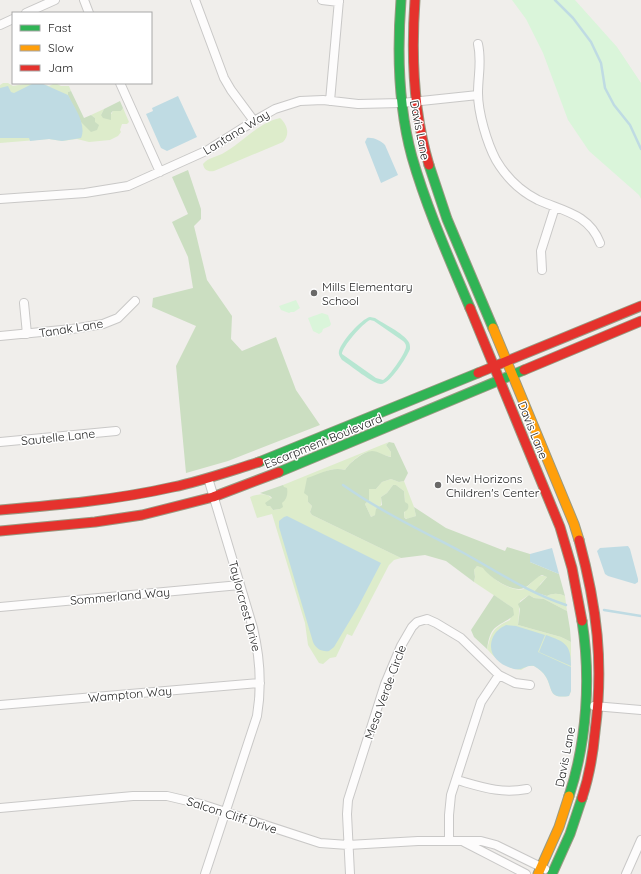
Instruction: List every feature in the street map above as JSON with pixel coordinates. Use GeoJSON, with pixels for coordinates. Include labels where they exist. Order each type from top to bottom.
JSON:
{"type":"FeatureCollection","features":[{"type":"Feature","properties":{"kind":"main road","name":"Davis Lane"},"geometry":{"type":"LineString","coordinates":[[401,0],[399,42],[402,103],[410,149],[425,198],[564,537],[580,600],[586,655],[586,706],[579,755],[570,796],[539,871]]}},
{"type":"Feature","properties":{"kind":"main road","name":"Davis Lane"},"geometry":{"type":"LineString","coordinates":[[415,0],[412,47],[415,103],[421,136],[434,184],[577,532],[592,590],[599,643],[600,675],[596,738],[585,791],[577,816],[568,842],[552,874]]}},
{"type":"Feature","properties":{"kind":"main road","name":"Escarpment Boulevard"},"geometry":{"type":"LineString","coordinates":[[0,510],[81,503],[135,495],[175,487],[265,460],[641,306]]}},
{"type":"Feature","properties":{"kind":"main road","name":"Escarpment Boulevard"},"geometry":{"type":"LineString","coordinates":[[0,531],[142,516],[213,497],[295,466],[641,321]]}},
{"type":"Feature","properties":{"kind":"street"},"geometry":{"type":"LineString","coordinates":[[28,12],[55,0]]}},
{"type":"Feature","properties":{"kind":"street"},"geometry":{"type":"LineString","coordinates":[[84,0],[89,12]]}},
{"type":"Feature","properties":{"kind":"street"},"geometry":{"type":"LineString","coordinates":[[195,0],[224,78],[254,121]]}},
{"type":"Feature","properties":{"kind":"street"},"geometry":{"type":"LineString","coordinates":[[322,0],[339,1],[330,101]]}},
{"type":"Feature","properties":{"kind":"street"},"geometry":{"type":"LineString","coordinates":[[0,25],[12,19]]}},
{"type":"Feature","properties":{"kind":"street"},"geometry":{"type":"LineString","coordinates":[[478,44],[481,61],[478,95],[486,131],[496,160],[502,170],[510,180],[527,194],[574,214],[588,224],[600,243]]}},
{"type":"Feature","properties":{"kind":"street"},"geometry":{"type":"LineString","coordinates":[[120,84],[160,172]]}},
{"type":"Feature","properties":{"kind":"street","name":"Lantana Way"},"geometry":{"type":"LineString","coordinates":[[0,199],[85,193],[120,188],[208,150],[274,109],[306,100],[358,104],[415,103],[478,95]]}},
{"type":"Feature","properties":{"kind":"street"},"geometry":{"type":"LineString","coordinates":[[542,270],[541,251],[555,207]]}},
{"type":"Feature","properties":{"kind":"street","name":"Tanak Lane"},"geometry":{"type":"LineString","coordinates":[[0,336],[104,324],[118,318],[135,302]]}},
{"type":"Feature","properties":{"kind":"street"},"geometry":{"type":"LineString","coordinates":[[24,303],[27,334]]}},
{"type":"Feature","properties":{"kind":"street","name":"Sautelle Lane"},"geometry":{"type":"LineString","coordinates":[[0,442],[116,431]]}},
{"type":"Feature","properties":{"kind":"street","name":"Taylorcrest Drive"},"geometry":{"type":"LineString","coordinates":[[206,874],[257,716],[260,683],[260,665],[256,642],[208,478]]}},
{"type":"Feature","properties":{"kind":"street","name":"Sommerland Way"},"geometry":{"type":"LineString","coordinates":[[0,607],[240,585]]}},
{"type":"Feature","properties":{"kind":"street","name":"Mesa Verde Circle"},"geometry":{"type":"LineString","coordinates":[[350,874],[347,814],[350,792],[385,684],[401,646],[414,624],[427,619],[447,629],[461,638],[499,675],[515,683],[530,685]]}},
{"type":"Feature","properties":{"kind":"street"},"geometry":{"type":"LineString","coordinates":[[449,840],[450,800],[480,706],[499,675]]}},
{"type":"Feature","properties":{"kind":"street","name":"Wampton Way"},"geometry":{"type":"LineString","coordinates":[[0,705],[260,683]]}},
{"type":"Feature","properties":{"kind":"street"},"geometry":{"type":"LineString","coordinates":[[586,706],[641,710]]}},
{"type":"Feature","properties":{"kind":"street"},"geometry":{"type":"LineString","coordinates":[[457,780],[494,790],[508,792],[527,789]]}},
{"type":"Feature","properties":{"kind":"street","name":"Salcon Cliff Drive"},"geometry":{"type":"LineString","coordinates":[[0,808],[159,795],[186,800],[320,843],[348,845],[449,840],[463,842],[488,842],[539,871],[552,874]]}},
{"type":"Feature","properties":{"kind":"street"},"geometry":{"type":"LineString","coordinates":[[626,874],[641,840]]}},
{"type":"Feature","properties":{"kind":"street","name":"Salcon Cliff Drive"},"geometry":{"type":"LineString","coordinates":[[463,842],[526,874]]}},
{"type":"Feature","properties":{"kind":"green space"},"geometry":{"type":"Polygon","coordinates":[[[512,0],[575,0],[617,47],[641,83],[641,199],[639,195],[589,151],[568,120],[543,53],[526,19],[512,0]]]}},
{"type":"Feature","properties":{"kind":"green space"},"geometry":{"type":"Polygon","coordinates":[[[3,83],[8,83],[13,86],[44,84],[49,86],[57,84],[61,86],[69,86],[71,91],[68,92],[81,122],[94,122],[95,118],[91,115],[104,109],[101,115],[110,116],[113,111],[121,111],[123,108],[129,122],[127,124],[122,124],[120,130],[121,132],[118,136],[110,140],[89,142],[77,139],[62,141],[49,139],[0,143],[0,85],[3,83]]]}},
{"type":"Feature","properties":{"kind":"green space"},"geometry":{"type":"Polygon","coordinates":[[[71,91],[84,118],[91,115],[95,118],[95,122],[99,125],[97,130],[91,132],[81,122],[68,95],[68,92],[71,91]]]}},
{"type":"Feature","properties":{"kind":"green space"},"geometry":{"type":"Polygon","coordinates":[[[120,101],[123,108],[121,111],[113,111],[111,113],[111,120],[103,118],[101,115],[104,109],[120,101]]]}},
{"type":"Feature","properties":{"kind":"green space"},"geometry":{"type":"Polygon","coordinates":[[[280,118],[285,124],[287,130],[287,136],[283,142],[214,171],[208,171],[204,168],[203,164],[207,160],[229,150],[264,124],[280,118]]]}},
{"type":"Feature","properties":{"kind":"green space"},"geometry":{"type":"Polygon","coordinates":[[[188,170],[201,209],[201,219],[194,226],[207,280],[232,316],[231,339],[242,351],[276,337],[296,390],[320,425],[228,461],[186,473],[176,366],[196,326],[152,307],[153,298],[193,288],[188,257],[172,222],[188,214],[172,177],[188,170]]]}},
{"type":"Feature","properties":{"kind":"green space"},"geometry":{"type":"Polygon","coordinates":[[[296,300],[300,308],[294,312],[289,313],[281,310],[279,306],[296,300]]]}},
{"type":"Feature","properties":{"kind":"green space"},"geometry":{"type":"Polygon","coordinates":[[[322,313],[328,315],[331,324],[323,329],[319,334],[313,331],[308,318],[322,313]]]}},
{"type":"Feature","properties":{"kind":"green space"},"geometry":{"type":"Polygon","coordinates":[[[370,317],[375,318],[406,338],[410,345],[410,349],[402,364],[385,383],[381,384],[373,381],[342,360],[339,354],[347,337],[370,317]],[[370,320],[358,330],[345,346],[342,354],[376,378],[383,380],[389,375],[403,355],[406,346],[403,341],[374,321],[370,320]]]}},
{"type":"Feature","properties":{"kind":"green space"},"geometry":{"type":"Polygon","coordinates":[[[389,442],[386,445],[391,452],[392,457],[369,452],[354,460],[345,470],[329,470],[306,485],[308,502],[312,506],[310,512],[312,515],[401,558],[394,560],[389,565],[352,636],[347,634],[336,657],[330,658],[323,664],[319,663],[308,645],[305,623],[272,514],[257,518],[250,497],[259,494],[268,495],[272,499],[270,506],[273,510],[280,509],[282,503],[283,485],[389,442]]]}},
{"type":"Feature","properties":{"kind":"green space"},"geometry":{"type":"Polygon","coordinates":[[[389,442],[394,443],[408,473],[404,481],[399,482],[391,479],[382,482],[376,489],[369,489],[369,500],[365,504],[371,517],[375,515],[376,509],[382,505],[381,497],[387,493],[393,485],[396,485],[404,491],[405,502],[408,504],[408,509],[404,512],[404,517],[406,519],[416,516],[414,507],[446,528],[505,551],[507,547],[530,554],[530,562],[559,574],[565,596],[560,594],[551,594],[547,596],[534,592],[547,577],[542,575],[529,585],[519,589],[507,586],[495,580],[483,568],[477,566],[474,570],[474,582],[446,561],[425,555],[401,558],[312,515],[310,512],[312,506],[308,502],[308,496],[304,493],[307,478],[335,469],[345,470],[357,458],[372,451],[391,457],[391,452],[386,445],[389,442]]]}},
{"type":"Feature","properties":{"kind":"green space"},"geometry":{"type":"Polygon","coordinates":[[[391,479],[399,482],[404,481],[416,516],[407,519],[404,517],[404,491],[396,485],[393,485],[387,493],[381,497],[380,509],[374,516],[371,517],[365,504],[369,500],[369,489],[376,489],[382,482],[391,479]]]}},
{"type":"Feature","properties":{"kind":"green space"},"geometry":{"type":"Polygon","coordinates":[[[283,485],[287,488],[287,492],[286,498],[282,503],[283,507],[273,510],[265,503],[272,498],[260,493],[283,485]]]}},
{"type":"Feature","properties":{"kind":"green space"},"geometry":{"type":"Polygon","coordinates":[[[477,566],[484,568],[491,576],[501,583],[513,589],[519,590],[527,587],[539,576],[547,577],[540,584],[538,594],[547,596],[551,594],[558,594],[565,596],[567,611],[544,599],[534,598],[529,595],[520,601],[518,625],[561,637],[571,642],[571,691],[569,696],[562,697],[554,694],[545,675],[534,666],[528,666],[521,670],[511,668],[498,660],[487,649],[494,631],[500,625],[510,620],[513,608],[474,582],[474,570],[477,566]]]}},
{"type":"Feature","properties":{"kind":"green space"},"geometry":{"type":"Polygon","coordinates":[[[494,595],[513,608],[514,615],[493,630],[487,649],[474,637],[471,630],[494,595]]]}},
{"type":"Feature","properties":{"kind":"green space"},"geometry":{"type":"Polygon","coordinates":[[[529,595],[534,598],[544,599],[567,611],[571,642],[561,637],[518,625],[520,609],[518,604],[529,595]]]}},
{"type":"Feature","properties":{"kind":"water"},"geometry":{"type":"Polygon","coordinates":[[[32,84],[43,84],[68,95],[81,121],[81,138],[62,141],[49,139],[30,141],[29,138],[0,138],[0,88],[8,86],[11,92],[14,93],[32,84]]]}},
{"type":"Feature","properties":{"kind":"water"},"geometry":{"type":"Polygon","coordinates":[[[178,96],[197,137],[167,151],[161,148],[146,114],[153,111],[152,108],[178,96]]]}},
{"type":"Feature","properties":{"kind":"water"},"geometry":{"type":"Polygon","coordinates":[[[367,138],[372,138],[385,145],[398,175],[381,183],[365,142],[367,138]]]}},
{"type":"Feature","properties":{"kind":"water"},"geometry":{"type":"Polygon","coordinates":[[[287,516],[381,563],[358,607],[334,647],[329,651],[320,650],[313,642],[279,527],[279,521],[287,516]]]}},
{"type":"Feature","properties":{"kind":"water"},"geometry":{"type":"Polygon","coordinates":[[[628,546],[638,579],[638,582],[635,584],[605,574],[597,551],[600,548],[628,546]]]}},
{"type":"Feature","properties":{"kind":"water"},"geometry":{"type":"Polygon","coordinates":[[[552,548],[559,574],[530,562],[530,554],[552,548]]]}},
{"type":"Feature","properties":{"kind":"water"},"geometry":{"type":"Polygon","coordinates":[[[506,625],[516,626],[545,635],[538,652],[571,667],[571,691],[569,696],[562,697],[554,694],[545,675],[534,666],[514,669],[503,665],[495,658],[491,648],[493,637],[498,630],[506,625]]]}},
{"type":"Feature","properties":{"kind":"water"},"geometry":{"type":"Polygon","coordinates":[[[546,635],[566,645],[570,653],[571,666],[539,652],[546,635]]]}},
{"type":"Feature","properties":{"kind":"waterway"},"geometry":{"type":"LineString","coordinates":[[555,0],[573,18],[591,42],[601,63],[605,88],[614,105],[630,125],[641,149]]}},
{"type":"Feature","properties":{"kind":"waterway"},"geometry":{"type":"LineString","coordinates":[[343,485],[386,512],[460,551],[512,581],[538,594],[566,605]]}},
{"type":"Feature","properties":{"kind":"waterway"},"geometry":{"type":"LineString","coordinates":[[604,610],[641,616]]}},
{"type":"Feature","properties":{"kind":"traffic: fast"},"geometry":{"type":"LineString","coordinates":[[401,0],[399,60],[401,99],[407,138],[431,214],[470,308]]}},
{"type":"Feature","properties":{"kind":"traffic: fast"},"geometry":{"type":"LineString","coordinates":[[429,165],[447,219],[493,328]]}},
{"type":"Feature","properties":{"kind":"traffic: fast"},"geometry":{"type":"LineString","coordinates":[[279,472],[524,370]]}},
{"type":"Feature","properties":{"kind":"traffic: fast"},"geometry":{"type":"LineString","coordinates":[[259,462],[478,373]]}},
{"type":"Feature","properties":{"kind":"traffic: fast"},"geometry":{"type":"LineString","coordinates":[[569,796],[580,753],[586,709],[587,687],[585,643],[582,621]]}},
{"type":"Feature","properties":{"kind":"traffic: fast"},"geometry":{"type":"LineString","coordinates":[[552,874],[570,834],[582,798]]}},
{"type":"Feature","properties":{"kind":"traffic: slow"},"geometry":{"type":"LineString","coordinates":[[493,328],[574,524],[579,540]]}},
{"type":"Feature","properties":{"kind":"traffic: slow"},"geometry":{"type":"LineString","coordinates":[[538,874],[559,827],[569,796]]}},
{"type":"Feature","properties":{"kind":"traffic: jam"},"geometry":{"type":"LineString","coordinates":[[415,0],[413,42],[414,83],[416,104],[429,165]]}},
{"type":"Feature","properties":{"kind":"traffic: jam"},"geometry":{"type":"LineString","coordinates":[[478,373],[641,306]]}},
{"type":"Feature","properties":{"kind":"traffic: jam"},"geometry":{"type":"LineString","coordinates":[[470,308],[560,527],[572,568],[582,621]]}},
{"type":"Feature","properties":{"kind":"traffic: jam"},"geometry":{"type":"LineString","coordinates":[[524,370],[641,321]]}},
{"type":"Feature","properties":{"kind":"traffic: jam"},"geometry":{"type":"LineString","coordinates":[[0,510],[87,502],[152,492],[195,482],[259,462]]}},
{"type":"Feature","properties":{"kind":"traffic: jam"},"geometry":{"type":"LineString","coordinates":[[0,531],[95,522],[142,515],[213,497],[279,472]]}},
{"type":"Feature","properties":{"kind":"traffic: jam"},"geometry":{"type":"LineString","coordinates":[[579,540],[594,612],[599,659],[598,707],[592,757],[582,798]]}},
{"type":"Feature","properties":{"kind":"place","name":"Mills Elementary School"},"geometry":{"type":"Point","coordinates":[314,293]}},
{"type":"Feature","properties":{"kind":"place","name":"New Horizons Children's Center"},"geometry":{"type":"Point","coordinates":[438,485]}}]}
